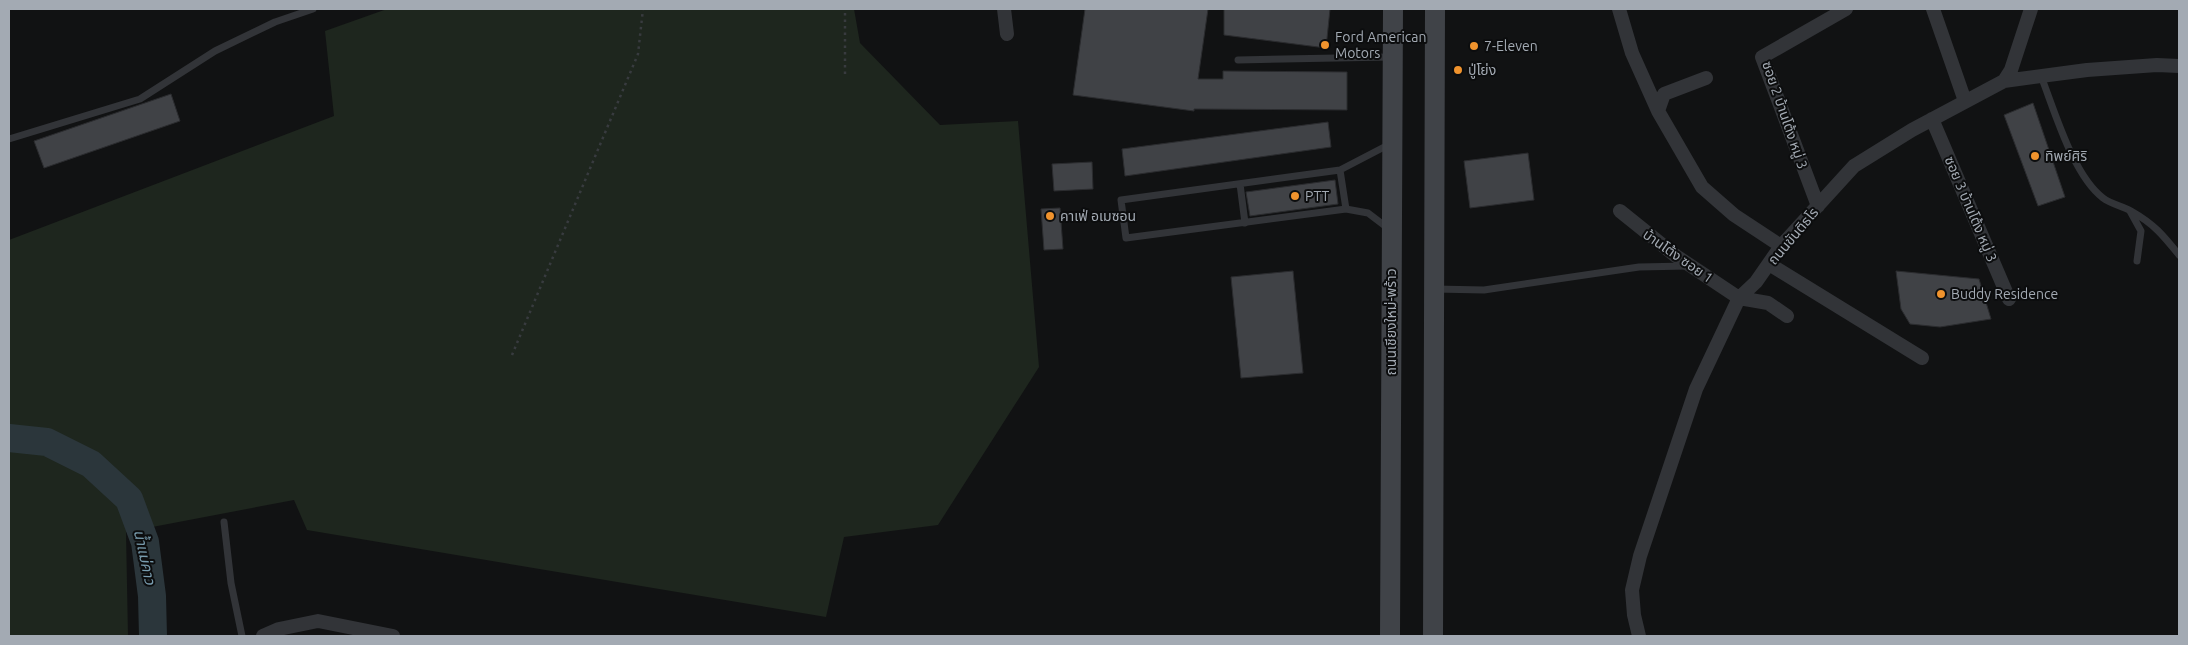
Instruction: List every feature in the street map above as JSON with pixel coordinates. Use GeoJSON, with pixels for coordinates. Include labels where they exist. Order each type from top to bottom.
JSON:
{"type":"FeatureCollection","features":[{"type":"Feature","properties":{"kind":"main road","name":"ถนนเชียงใหม่-พร้าว"},"geometry":{"type":"LineString","coordinates":[[1390,636],[1393,9]]}},
{"type":"Feature","properties":{"kind":"main road"},"geometry":{"type":"LineString","coordinates":[[1433,636],[1435,9]]}},
{"type":"Feature","properties":{"kind":"street"},"geometry":{"type":"LineString","coordinates":[[1004,9],[1007,34]]}},
{"type":"Feature","properties":{"kind":"street"},"geometry":{"type":"LineString","coordinates":[[1619,9],[1632,53],[1658,111],[1702,187],[1734,215],[1781,246]]}},
{"type":"Feature","properties":{"kind":"street","name":"ซอย 2 บ้านโต้ง หมู่ 3"},"geometry":{"type":"LineString","coordinates":[[1818,206],[1762,57],[1846,9]]}},
{"type":"Feature","properties":{"kind":"street"},"geometry":{"type":"LineString","coordinates":[[1933,9],[1965,101]]}},
{"type":"Feature","properties":{"kind":"street"},"geometry":{"type":"LineString","coordinates":[[2004,81],[2011,70],[2030,9]]}},
{"type":"Feature","properties":{"kind":"street","name":"ถนนขันติธโร"},"geometry":{"type":"LineString","coordinates":[[1639,636],[1634,616],[1632,590],[1640,556],[1696,389],[1739,298],[1756,282],[1781,246],[1854,166],[1932,119],[2004,81],[2088,70],[2157,65],[2179,66]]}},
{"type":"Feature","properties":{"kind":"street"},"geometry":{"type":"LineString","coordinates":[[1658,111],[1664,94],[1706,78]]}},
{"type":"Feature","properties":{"kind":"street","name":"ซอย 3 บ้านโต้ง หมู่ 3"},"geometry":{"type":"LineString","coordinates":[[1932,119],[2009,299]]}},
{"type":"Feature","properties":{"kind":"street","name":"บ้านโต้ง ซอย 1"},"geometry":{"type":"LineString","coordinates":[[1620,212],[1690,266],[1739,298]]}},
{"type":"Feature","properties":{"kind":"street"},"geometry":{"type":"LineString","coordinates":[[1769,264],[1922,358]]}},
{"type":"Feature","properties":{"kind":"street"},"geometry":{"type":"LineString","coordinates":[[1739,298],[1768,303],[1787,316]]}},
{"type":"Feature","properties":{"kind":"street"},"geometry":{"type":"LineString","coordinates":[[263,636],[279,629],[318,621],[393,636]]}},
{"type":"Feature","properties":{"kind":"lane"},"geometry":{"type":"LineString","coordinates":[[9,139],[140,99],[215,51],[275,22],[313,9]]}},
{"type":"Feature","properties":{"kind":"lane"},"geometry":{"type":"LineString","coordinates":[[1238,60],[1393,57]]}},
{"type":"Feature","properties":{"kind":"lane"},"geometry":{"type":"LineString","coordinates":[[2041,76],[2075,161],[2089,184],[2104,199],[2130,211],[2156,227],[2179,255]]}},
{"type":"Feature","properties":{"kind":"lane"},"geometry":{"type":"LineString","coordinates":[[1391,231],[1368,212],[1346,209],[1126,238],[1121,200],[1340,170],[1361,161],[1392,142]]}},
{"type":"Feature","properties":{"kind":"lane"},"geometry":{"type":"LineString","coordinates":[[1340,170],[1346,209]]}},
{"type":"Feature","properties":{"kind":"lane"},"geometry":{"type":"LineString","coordinates":[[1240,184],[1246,223]]}},
{"type":"Feature","properties":{"kind":"lane"},"geometry":{"type":"LineString","coordinates":[[2130,211],[2140,231],[2137,260]]}},
{"type":"Feature","properties":{"kind":"lane"},"geometry":{"type":"LineString","coordinates":[[1434,289],[1484,290],[1639,267],[1690,266]]}},
{"type":"Feature","properties":{"kind":"lane"},"geometry":{"type":"LineString","coordinates":[[224,522],[231,583],[242,636]]}},
{"type":"Feature","properties":{"kind":"path"},"geometry":{"type":"LineString","coordinates":[[512,354],[638,54],[643,9]]}},
{"type":"Feature","properties":{"kind":"path"},"geometry":{"type":"LineString","coordinates":[[844,74],[845,9]]}},
{"type":"Feature","properties":{"kind":"shaded area"},"geometry":{"type":"Polygon","coordinates":[[[387,9],[854,9],[860,43],[940,125],[1018,121],[1039,367],[938,525],[844,537],[826,617],[307,530],[294,500],[126,532],[128,636],[9,636],[9,240],[334,116],[325,31],[387,9]]]}},
{"type":"Feature","properties":{"kind":"building"},"geometry":{"type":"Polygon","coordinates":[[[1085,9],[1208,9],[1198,79],[1223,79],[1223,71],[1347,72],[1347,110],[1194,109],[1194,111],[1073,95],[1085,9]]]}},
{"type":"Feature","properties":{"kind":"building"},"geometry":{"type":"Polygon","coordinates":[[[1224,9],[1330,9],[1326,48],[1224,35],[1224,9]]]}},
{"type":"Feature","properties":{"kind":"building"},"geometry":{"type":"Polygon","coordinates":[[[171,94],[180,121],[44,168],[34,141],[171,94]]]}},
{"type":"Feature","properties":{"kind":"building","name":"ทิพย์ศิริ"},"geometry":{"type":"Polygon","coordinates":[[[2033,103],[2065,197],[2038,206],[2004,115],[2033,103]]]}},
{"type":"Feature","properties":{"kind":"building"},"geometry":{"type":"Polygon","coordinates":[[[1328,122],[1331,147],[1125,176],[1122,149],[1328,122]]]}},
{"type":"Feature","properties":{"kind":"building"},"geometry":{"type":"Polygon","coordinates":[[[1528,153],[1534,200],[1470,208],[1464,161],[1528,153]]]}},
{"type":"Feature","properties":{"kind":"building"},"geometry":{"type":"Polygon","coordinates":[[[1092,162],[1093,189],[1054,191],[1052,164],[1092,162]]]}},
{"type":"Feature","properties":{"kind":"building"},"geometry":{"type":"Polygon","coordinates":[[[1335,180],[1338,204],[1250,216],[1246,192],[1335,180]]]}},
{"type":"Feature","properties":{"kind":"building"},"geometry":{"type":"Polygon","coordinates":[[[1060,208],[1063,249],[1044,250],[1041,209],[1060,208]]]}},
{"type":"Feature","properties":{"kind":"building"},"geometry":{"type":"Polygon","coordinates":[[[1293,271],[1303,373],[1241,378],[1231,277],[1293,271]]]}},
{"type":"Feature","properties":{"kind":"building","name":"Buddy Residence"},"geometry":{"type":"Polygon","coordinates":[[[1896,271],[1979,279],[1991,319],[1940,327],[1910,324],[1901,309],[1896,271]]]}},
{"type":"Feature","properties":{"kind":"waterway","name":"น้ำแม่คาว"},"geometry":{"type":"LineString","coordinates":[[9,438],[47,442],[91,464],[129,499],[145,542],[152,596],[153,636]]}},
{"type":"Feature","properties":{"kind":"place","name":"Ford American Motors"},"geometry":{"type":"Point","coordinates":[1325,45]}},
{"type":"Feature","properties":{"kind":"place","name":"7-Eleven"},"geometry":{"type":"Point","coordinates":[1474,46]}},
{"type":"Feature","properties":{"kind":"place","name":"ปู่โย่ง"},"geometry":{"type":"Point","coordinates":[1458,70]}},
{"type":"Feature","properties":{"kind":"place","name":"ทิพย์ศิริ"},"geometry":{"type":"Point","coordinates":[2035,156]}},
{"type":"Feature","properties":{"kind":"place","name":"PTT"},"geometry":{"type":"Point","coordinates":[1295,196]}},
{"type":"Feature","properties":{"kind":"place","name":"คาเฟ่ อเมซอน"},"geometry":{"type":"Point","coordinates":[1050,216]}},
{"type":"Feature","properties":{"kind":"place","name":"Buddy Residence"},"geometry":{"type":"Point","coordinates":[1941,294]}}]}
